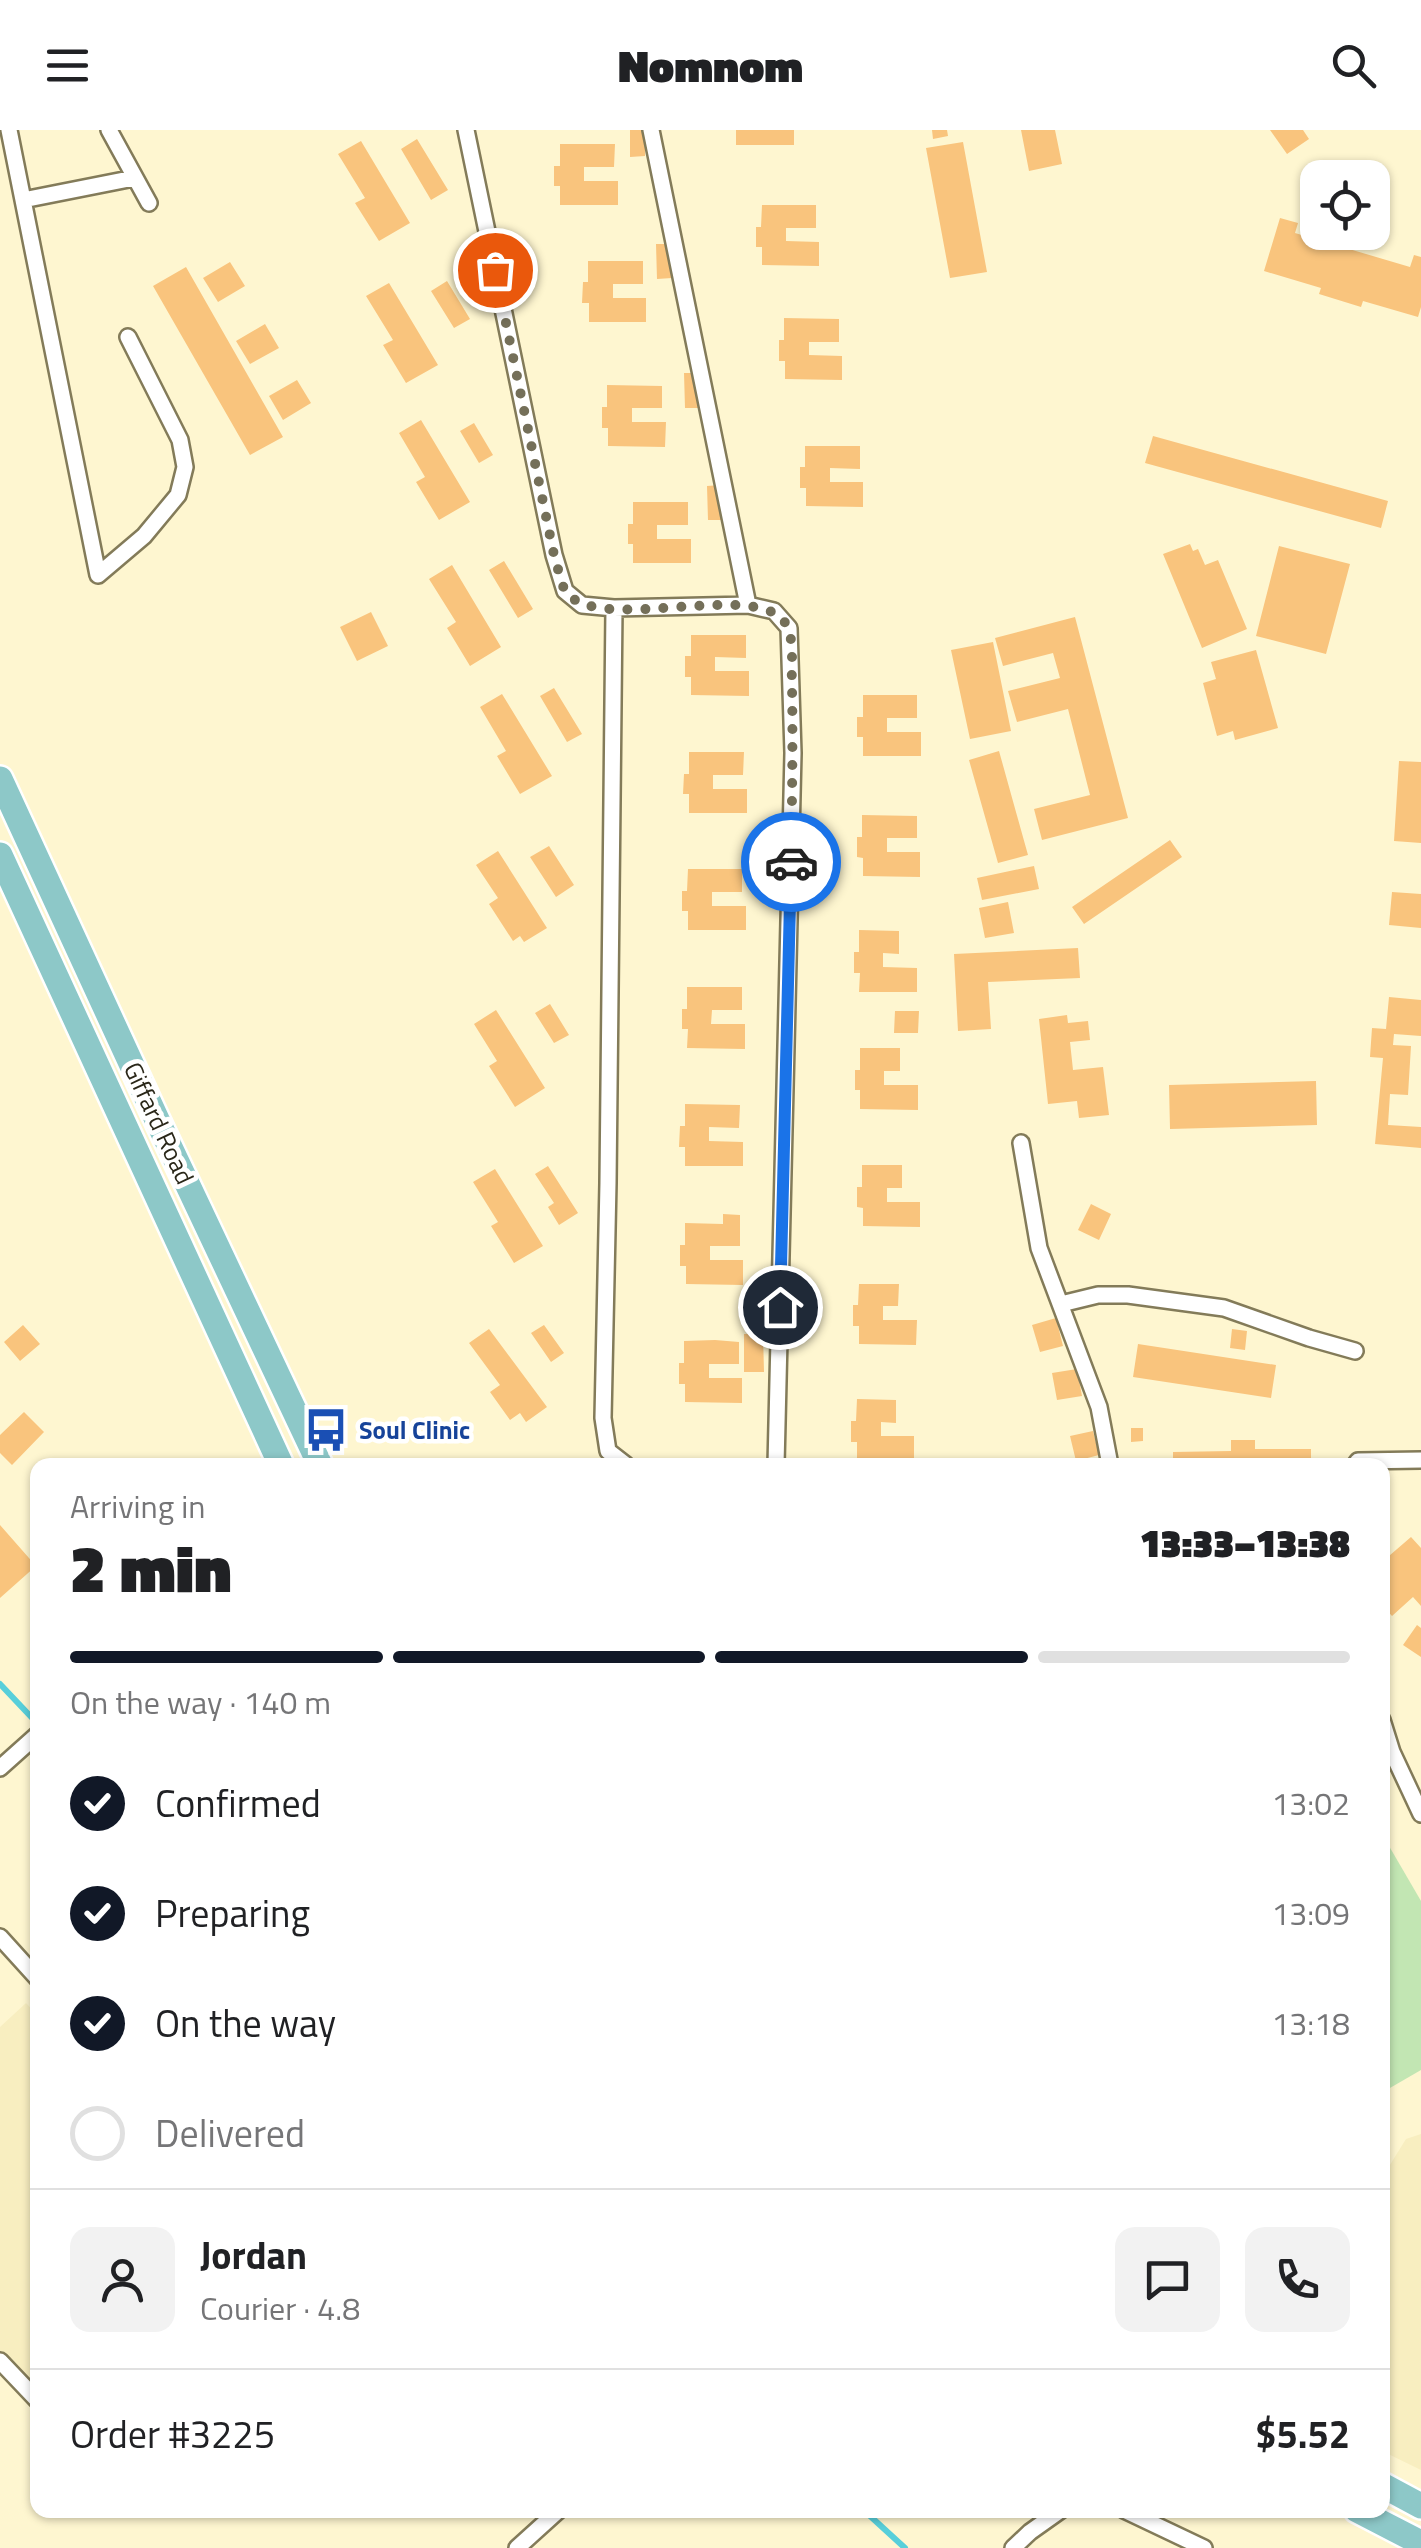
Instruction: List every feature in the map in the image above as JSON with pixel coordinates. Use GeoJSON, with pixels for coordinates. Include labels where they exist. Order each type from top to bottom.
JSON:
{"type":"FeatureCollection","features":[{"type":"Feature","properties":{"kind":"main road","name":"Giffard Road"},"geometry":{"type":"LineString","coordinates":[[0,779],[317,1458]]}},
{"type":"Feature","properties":{"kind":"main road","name":"Giffard Road"},"geometry":{"type":"LineString","coordinates":[[0,855],[277,1458]]}},
{"type":"Feature","properties":{"kind":"main road"},"geometry":{"type":"LineString","coordinates":[[1390,2490],[1421,2506]]}},
{"type":"Feature","properties":{"kind":"main road"},"geometry":{"type":"LineString","coordinates":[[1373,2518],[1421,2544]]}},
{"type":"Feature","properties":{"kind":"street"},"geometry":{"type":"LineString","coordinates":[[9,130],[98,574],[144,536],[178,495],[185,467],[180,440],[128,337]]}},
{"type":"Feature","properties":{"kind":"street"},"geometry":{"type":"LineString","coordinates":[[109,130],[148,203]]}},
{"type":"Feature","properties":{"kind":"street"},"geometry":{"type":"LineString","coordinates":[[466,130],[550,537],[565,590],[582,605],[614,608],[748,605],[774,612],[789,628],[793,753],[776,1458]]}},
{"type":"Feature","properties":{"kind":"street"},"geometry":{"type":"LineString","coordinates":[[651,130],[748,605]]}},
{"type":"Feature","properties":{"kind":"street"},"geometry":{"type":"LineString","coordinates":[[23,200],[134,178]]}},
{"type":"Feature","properties":{"kind":"street"},"geometry":{"type":"LineString","coordinates":[[614,608],[603,1418],[608,1451],[617,1458]]}},
{"type":"Feature","properties":{"kind":"street"},"geometry":{"type":"LineString","coordinates":[[1022,1143],[1039,1248],[1099,1407],[1109,1458]]}},
{"type":"Feature","properties":{"kind":"street"},"geometry":{"type":"LineString","coordinates":[[1061,1304],[1098,1295],[1128,1294],[1224,1308],[1355,1350]]}},
{"type":"Feature","properties":{"kind":"street"},"geometry":{"type":"LineString","coordinates":[[1390,1460],[1421,1460]]}},
{"type":"Feature","properties":{"kind":"street"},"geometry":{"type":"LineString","coordinates":[[0,1768],[30,1741]]}},
{"type":"Feature","properties":{"kind":"street"},"geometry":{"type":"LineString","coordinates":[[1390,1746],[1421,1814]]}},
{"type":"Feature","properties":{"kind":"street"},"geometry":{"type":"LineString","coordinates":[[0,1937],[30,1969]]}},
{"type":"Feature","properties":{"kind":"street"},"geometry":{"type":"LineString","coordinates":[[0,2361],[30,2393]]}},
{"type":"Feature","properties":{"kind":"street"},"geometry":{"type":"LineString","coordinates":[[518,2548],[550,2518]]}},
{"type":"Feature","properties":{"kind":"street"},"geometry":{"type":"LineString","coordinates":[[1013,2548],[1050,2518]]}},
{"type":"Feature","properties":{"kind":"street"},"geometry":{"type":"LineString","coordinates":[[1141,2518],[1204,2548]]}},
{"type":"Feature","properties":{"kind":"shaded area"},"geometry":{"type":"Polygon","coordinates":[[[26,2003],[30,2007],[30,2383],[0,2351],[0,2027],[26,2003]]]}},
{"type":"Feature","properties":{"kind":"shaded area"},"geometry":{"type":"Polygon","coordinates":[[[1421,2134],[1421,2470],[1390,2455],[1390,2165],[1406,2139],[1421,2134]]]}},
{"type":"Feature","properties":{"kind":"green space"},"geometry":{"type":"Polygon","coordinates":[[[1390,1848],[1421,1901],[1421,2070],[1390,2088],[1390,1848]]]}},
{"type":"Feature","properties":{"kind":"building"},"geometry":{"type":"Polygon","coordinates":[[[630,130],[645,130],[645,156],[630,157],[630,130]]]}},
{"type":"Feature","properties":{"kind":"building"},"geometry":{"type":"Polygon","coordinates":[[[736,130],[794,130],[794,145],[736,145],[736,130]]]}},
{"type":"Feature","properties":{"kind":"building"},"geometry":{"type":"Polygon","coordinates":[[[932,130],[947,130],[948,136],[933,139],[932,130]]]}},
{"type":"Feature","properties":{"kind":"building"},"geometry":{"type":"Polygon","coordinates":[[[1021,130],[1055,130],[1062,164],[1029,171],[1021,130]]]}},
{"type":"Feature","properties":{"kind":"building"},"geometry":{"type":"Polygon","coordinates":[[[1270,130],[1303,130],[1309,139],[1287,154],[1270,130]]]}},
{"type":"Feature","properties":{"kind":"building"},"geometry":{"type":"Polygon","coordinates":[[[417,139],[448,190],[431,200],[401,149],[417,139]]]}},
{"type":"Feature","properties":{"kind":"building"},"geometry":{"type":"Polygon","coordinates":[[[361,141],[410,223],[379,241],[355,203],[365,198],[338,154],[361,141]]]}},
{"type":"Feature","properties":{"kind":"building"},"geometry":{"type":"Polygon","coordinates":[[[963,142],[987,272],[950,278],[926,148],[963,142]]]}},
{"type":"Feature","properties":{"kind":"building"},"geometry":{"type":"Polygon","coordinates":[[[560,144],[615,144],[614,167],[584,167],[584,181],[618,181],[618,205],[560,205],[560,186],[554,186],[554,166],[560,166],[560,144]]]}},
{"type":"Feature","properties":{"kind":"building"},"geometry":{"type":"Polygon","coordinates":[[[762,205],[816,205],[816,228],[786,228],[786,241],[819,242],[819,266],[762,265],[762,247],[756,247],[756,227],[761,227],[762,205]]]}},
{"type":"Feature","properties":{"kind":"building"},"geometry":{"type":"Polygon","coordinates":[[[1280,218],[1298,223],[1295,233],[1300,234],[1300,250],[1352,250],[1410,267],[1414,255],[1421,257],[1421,307],[1418,317],[1363,301],[1361,307],[1319,294],[1321,288],[1264,271],[1280,218]]]}},
{"type":"Feature","properties":{"kind":"building"},"geometry":{"type":"Polygon","coordinates":[[[656,244],[671,244],[672,278],[657,279],[656,244]]]}},
{"type":"Feature","properties":{"kind":"building"},"geometry":{"type":"Polygon","coordinates":[[[588,261],[643,261],[643,284],[613,284],[613,298],[646,298],[646,322],[589,322],[589,303],[582,303],[588,261]]]}},
{"type":"Feature","properties":{"kind":"building"},"geometry":{"type":"Polygon","coordinates":[[[230,262],[245,286],[218,302],[203,278],[230,262]]]}},
{"type":"Feature","properties":{"kind":"building"},"geometry":{"type":"Polygon","coordinates":[[[186,267],[283,437],[250,455],[153,286],[186,267]]]}},
{"type":"Feature","properties":{"kind":"building"},"geometry":{"type":"Polygon","coordinates":[[[447,281],[470,319],[454,328],[431,291],[447,281]]]}},
{"type":"Feature","properties":{"kind":"building"},"geometry":{"type":"Polygon","coordinates":[[[389,283],[438,365],[406,383],[383,345],[393,340],[366,296],[389,283]]]}},
{"type":"Feature","properties":{"kind":"building"},"geometry":{"type":"Polygon","coordinates":[[[784,318],[839,319],[839,342],[809,342],[809,355],[842,356],[842,380],[785,379],[785,361],[779,361],[784,318]]]}},
{"type":"Feature","properties":{"kind":"building"},"geometry":{"type":"Polygon","coordinates":[[[265,324],[279,348],[250,364],[236,341],[265,324]]]}},
{"type":"Feature","properties":{"kind":"building"},"geometry":{"type":"Polygon","coordinates":[[[684,373],[699,373],[700,408],[685,408],[684,373]]]}},
{"type":"Feature","properties":{"kind":"building"},"geometry":{"type":"Polygon","coordinates":[[[297,380],[311,403],[283,420],[269,396],[297,380]]]}},
{"type":"Feature","properties":{"kind":"building"},"geometry":{"type":"Polygon","coordinates":[[[607,385],[662,386],[662,408],[632,408],[632,422],[666,422],[665,447],[608,446],[608,428],[602,428],[607,385]]]}},
{"type":"Feature","properties":{"kind":"building"},"geometry":{"type":"Polygon","coordinates":[[[421,420],[470,502],[439,520],[416,482],[425,477],[399,433],[421,420]]]}},
{"type":"Feature","properties":{"kind":"building"},"geometry":{"type":"Polygon","coordinates":[[[474,423],[493,455],[479,463],[460,431],[474,423]]]}},
{"type":"Feature","properties":{"kind":"building"},"geometry":{"type":"Polygon","coordinates":[[[1153,436],[1388,501],[1381,528],[1145,463],[1153,436]]]}},
{"type":"Feature","properties":{"kind":"building"},"geometry":{"type":"Polygon","coordinates":[[[805,446],[860,446],[860,469],[830,468],[830,482],[863,482],[863,507],[806,506],[806,488],[800,488],[805,446]]]}},
{"type":"Feature","properties":{"kind":"building"},"geometry":{"type":"Polygon","coordinates":[[[722,485],[723,520],[708,520],[707,486],[722,485]]]}},
{"type":"Feature","properties":{"kind":"building"},"geometry":{"type":"Polygon","coordinates":[[[633,502],[688,502],[688,525],[657,525],[657,539],[691,539],[691,563],[633,563],[628,524],[633,524],[633,502]]]}},
{"type":"Feature","properties":{"kind":"building"},"geometry":{"type":"Polygon","coordinates":[[[1190,544],[1193,551],[1198,549],[1205,565],[1218,560],[1247,629],[1202,648],[1163,554],[1190,544]]]}},
{"type":"Feature","properties":{"kind":"building"},"geometry":{"type":"Polygon","coordinates":[[[1279,546],[1350,564],[1326,654],[1256,636],[1279,546]]]}},
{"type":"Feature","properties":{"kind":"building"},"geometry":{"type":"Polygon","coordinates":[[[504,561],[533,609],[518,618],[489,570],[504,561]]]}},
{"type":"Feature","properties":{"kind":"building"},"geometry":{"type":"Polygon","coordinates":[[[452,565],[501,647],[470,666],[447,628],[456,622],[429,579],[452,565]]]}},
{"type":"Feature","properties":{"kind":"building"},"geometry":{"type":"Polygon","coordinates":[[[371,612],[388,646],[357,661],[340,627],[371,612]]]}},
{"type":"Feature","properties":{"kind":"building"},"geometry":{"type":"Polygon","coordinates":[[[1075,617],[1128,818],[1042,840],[1034,809],[1090,795],[1068,709],[1017,722],[1008,691],[1060,678],[1053,653],[1003,666],[995,638],[1075,617]]]}},
{"type":"Feature","properties":{"kind":"building"},"geometry":{"type":"Polygon","coordinates":[[[691,635],[746,635],[746,658],[715,657],[715,671],[749,671],[749,696],[691,695],[691,677],[685,677],[685,656],[691,656],[691,635]]]}},
{"type":"Feature","properties":{"kind":"building"},"geometry":{"type":"Polygon","coordinates":[[[993,642],[1011,731],[970,739],[951,650],[993,642]]]}},
{"type":"Feature","properties":{"kind":"building"},"geometry":{"type":"Polygon","coordinates":[[[1256,650],[1278,728],[1235,740],[1233,731],[1217,736],[1203,683],[1216,679],[1211,662],[1256,650]]]}},
{"type":"Feature","properties":{"kind":"building"},"geometry":{"type":"Polygon","coordinates":[[[554,688],[582,734],[567,742],[540,696],[554,688]]]}},
{"type":"Feature","properties":{"kind":"building"},"geometry":{"type":"Polygon","coordinates":[[[502,694],[552,776],[520,794],[497,756],[506,751],[480,707],[502,694]]]}},
{"type":"Feature","properties":{"kind":"building"},"geometry":{"type":"Polygon","coordinates":[[[863,695],[917,695],[917,718],[887,718],[887,732],[921,732],[921,756],[863,756],[863,737],[857,737],[857,717],[863,717],[863,695]]]}},
{"type":"Feature","properties":{"kind":"building"},"geometry":{"type":"Polygon","coordinates":[[[999,751],[1028,855],[998,863],[969,760],[999,751]]]}},
{"type":"Feature","properties":{"kind":"building"},"geometry":{"type":"Polygon","coordinates":[[[689,752],[744,752],[743,775],[713,775],[713,789],[747,789],[747,813],[689,813],[689,794],[683,794],[684,774],[689,774],[689,752]]]}},
{"type":"Feature","properties":{"kind":"building"},"geometry":{"type":"Polygon","coordinates":[[[1399,761],[1421,762],[1421,843],[1394,841],[1399,761]]]}},
{"type":"Feature","properties":{"kind":"building"},"geometry":{"type":"Polygon","coordinates":[[[862,815],[917,816],[917,838],[887,838],[887,852],[920,852],[920,877],[863,876],[863,858],[857,857],[862,815]]]}},
{"type":"Feature","properties":{"kind":"building"},"geometry":{"type":"Polygon","coordinates":[[[1170,840],[1182,857],[1084,924],[1072,907],[1170,840]]]}},
{"type":"Feature","properties":{"kind":"building"},"geometry":{"type":"Polygon","coordinates":[[[549,846],[574,885],[556,897],[530,857],[549,846]]]}},
{"type":"Feature","properties":{"kind":"building"},"geometry":{"type":"Polygon","coordinates":[[[498,851],[547,928],[524,942],[520,936],[513,941],[489,904],[498,898],[476,865],[498,851]]]}},
{"type":"Feature","properties":{"kind":"building"},"geometry":{"type":"Polygon","coordinates":[[[1034,866],[1039,889],[982,900],[977,878],[1034,866]]]}},
{"type":"Feature","properties":{"kind":"building"},"geometry":{"type":"Polygon","coordinates":[[[688,869],[742,869],[742,892],[712,892],[712,906],[746,906],[746,930],[688,930],[688,911],[682,911],[682,891],[687,891],[688,869]]]}},
{"type":"Feature","properties":{"kind":"building"},"geometry":{"type":"Polygon","coordinates":[[[1392,892],[1421,894],[1421,928],[1389,925],[1392,892]]]}},
{"type":"Feature","properties":{"kind":"building"},"geometry":{"type":"Polygon","coordinates":[[[1008,902],[1014,933],[985,938],[979,908],[1008,902]]]}},
{"type":"Feature","properties":{"kind":"building"},"geometry":{"type":"Polygon","coordinates":[[[859,930],[899,931],[899,954],[883,953],[883,967],[917,968],[917,992],[859,992],[860,973],[854,973],[854,952],[859,952],[859,930]]]}},
{"type":"Feature","properties":{"kind":"building"},"geometry":{"type":"Polygon","coordinates":[[[1078,948],[1080,978],[988,982],[991,1029],[958,1031],[954,954],[1078,948]]]}},
{"type":"Feature","properties":{"kind":"building"},"geometry":{"type":"Polygon","coordinates":[[[687,987],[742,987],[742,1010],[712,1010],[711,1024],[745,1024],[745,1049],[687,1048],[688,1029],[682,1029],[682,1009],[687,1009],[687,987]]]}},
{"type":"Feature","properties":{"kind":"building"},"geometry":{"type":"Polygon","coordinates":[[[1389,997],[1421,1000],[1421,1036],[1394,1034],[1393,1045],[1411,1046],[1408,1095],[1390,1094],[1388,1125],[1421,1127],[1421,1148],[1375,1144],[1383,1058],[1370,1057],[1372,1028],[1386,1029],[1389,997]]]}},
{"type":"Feature","properties":{"kind":"building"},"geometry":{"type":"Polygon","coordinates":[[[550,1004],[569,1035],[554,1043],[535,1013],[550,1004]]]}},
{"type":"Feature","properties":{"kind":"building"},"geometry":{"type":"Polygon","coordinates":[[[496,1010],[545,1088],[515,1107],[489,1066],[497,1061],[474,1024],[496,1010]]]}},
{"type":"Feature","properties":{"kind":"building"},"geometry":{"type":"Polygon","coordinates":[[[895,1011],[919,1011],[918,1033],[894,1033],[895,1011]]]}},
{"type":"Feature","properties":{"kind":"building"},"geometry":{"type":"Polygon","coordinates":[[[1067,1015],[1068,1023],[1088,1021],[1090,1040],[1070,1042],[1073,1070],[1103,1067],[1109,1115],[1079,1118],[1077,1101],[1048,1104],[1039,1019],[1067,1015]]]}},
{"type":"Feature","properties":{"kind":"building"},"geometry":{"type":"Polygon","coordinates":[[[860,1048],[900,1048],[900,1071],[884,1071],[884,1085],[918,1085],[918,1110],[860,1109],[855,1070],[860,1070],[860,1048]]]}},
{"type":"Feature","properties":{"kind":"building"},"geometry":{"type":"Polygon","coordinates":[[[1316,1081],[1317,1125],[1170,1129],[1169,1085],[1316,1081]]]}},
{"type":"Feature","properties":{"kind":"building"},"geometry":{"type":"Polygon","coordinates":[[[685,1104],[740,1105],[739,1128],[709,1127],[709,1141],[743,1142],[743,1166],[685,1166],[685,1147],[679,1147],[680,1126],[685,1126],[685,1104]]]}},
{"type":"Feature","properties":{"kind":"building"},"geometry":{"type":"Polygon","coordinates":[[[862,1165],[902,1165],[902,1188],[887,1188],[887,1202],[920,1202],[920,1227],[863,1226],[863,1208],[857,1207],[862,1165]]]}},
{"type":"Feature","properties":{"kind":"building"},"geometry":{"type":"Polygon","coordinates":[[[548,1166],[578,1213],[559,1225],[548,1207],[554,1203],[535,1174],[548,1166]]]}},
{"type":"Feature","properties":{"kind":"building"},"geometry":{"type":"Polygon","coordinates":[[[495,1169],[543,1246],[514,1263],[491,1226],[498,1222],[473,1182],[495,1169]]]}},
{"type":"Feature","properties":{"kind":"building"},"geometry":{"type":"Polygon","coordinates":[[[1091,1204],[1111,1214],[1099,1240],[1078,1230],[1091,1204]]]}},
{"type":"Feature","properties":{"kind":"building"},"geometry":{"type":"Polygon","coordinates":[[[723,1214],[740,1215],[740,1246],[710,1246],[710,1260],[743,1260],[743,1285],[686,1284],[686,1266],[680,1266],[685,1223],[723,1224],[723,1214]]]}},
{"type":"Feature","properties":{"kind":"building"},"geometry":{"type":"Polygon","coordinates":[[[859,1284],[899,1284],[898,1306],[883,1306],[883,1320],[917,1320],[916,1345],[859,1344],[859,1326],[853,1326],[853,1305],[858,1305],[859,1284]]]}},
{"type":"Feature","properties":{"kind":"building"},"geometry":{"type":"Polygon","coordinates":[[[764,1313],[764,1320],[750,1322],[749,1314],[764,1313]]]}},
{"type":"Feature","properties":{"kind":"building"},"geometry":{"type":"Polygon","coordinates":[[[1056,1318],[1063,1346],[1040,1352],[1032,1325],[1056,1318]]]}},
{"type":"Feature","properties":{"kind":"building"},"geometry":{"type":"Polygon","coordinates":[[[23,1325],[40,1344],[20,1361],[4,1342],[23,1325]]]}},
{"type":"Feature","properties":{"kind":"building"},"geometry":{"type":"Polygon","coordinates":[[[544,1325],[564,1353],[551,1362],[531,1333],[544,1325]]]}},
{"type":"Feature","properties":{"kind":"building"},"geometry":{"type":"Polygon","coordinates":[[[489,1329],[547,1407],[526,1422],[520,1413],[510,1420],[490,1392],[500,1385],[469,1343],[489,1329]]]}},
{"type":"Feature","properties":{"kind":"building"},"geometry":{"type":"Polygon","coordinates":[[[1232,1329],[1247,1331],[1245,1350],[1230,1348],[1232,1329]]]}},
{"type":"Feature","properties":{"kind":"building"},"geometry":{"type":"Polygon","coordinates":[[[744,1334],[763,1334],[764,1372],[744,1372],[744,1334]]]}},
{"type":"Feature","properties":{"kind":"building"},"geometry":{"type":"Polygon","coordinates":[[[684,1341],[739,1342],[739,1364],[709,1364],[709,1378],[742,1378],[742,1403],[685,1402],[685,1384],[679,1384],[684,1341]]]}},
{"type":"Feature","properties":{"kind":"building"},"geometry":{"type":"Polygon","coordinates":[[[1138,1344],[1276,1365],[1271,1398],[1133,1377],[1138,1344]]]}},
{"type":"Feature","properties":{"kind":"building"},"geometry":{"type":"Polygon","coordinates":[[[1077,1369],[1082,1396],[1057,1400],[1052,1373],[1077,1369]]]}},
{"type":"Feature","properties":{"kind":"building"},"geometry":{"type":"Polygon","coordinates":[[[857,1399],[896,1400],[896,1423],[881,1422],[881,1436],[914,1436],[914,1458],[857,1458],[857,1442],[851,1442],[851,1421],[856,1421],[857,1399]]]}},
{"type":"Feature","properties":{"kind":"building"},"geometry":{"type":"Polygon","coordinates":[[[24,1412],[44,1432],[12,1465],[0,1453],[0,1435],[24,1412]]]}},
{"type":"Feature","properties":{"kind":"building"},"geometry":{"type":"Polygon","coordinates":[[[1131,1428],[1143,1428],[1143,1441],[1131,1442],[1131,1428]]]}},
{"type":"Feature","properties":{"kind":"building"},"geometry":{"type":"Polygon","coordinates":[[[1093,1431],[1099,1455],[1075,1458],[1070,1436],[1093,1431]]]}},
{"type":"Feature","properties":{"kind":"building"},"geometry":{"type":"Polygon","coordinates":[[[1231,1440],[1255,1440],[1255,1449],[1311,1449],[1311,1458],[1173,1458],[1173,1452],[1231,1451],[1231,1440]]]}},
{"type":"Feature","properties":{"kind":"building"},"geometry":{"type":"Polygon","coordinates":[[[0,1525],[30,1559],[30,1571],[0,1598],[0,1525]]]}},
{"type":"Feature","properties":{"kind":"building"},"geometry":{"type":"Polygon","coordinates":[[[1411,1537],[1421,1548],[1421,1606],[1413,1597],[1392,1616],[1390,1614],[1390,1555],[1411,1537]]]}},
{"type":"Feature","properties":{"kind":"building"},"geometry":{"type":"Polygon","coordinates":[[[1417,1625],[1421,1628],[1421,1657],[1403,1645],[1417,1625]]]}},
{"type":"Feature","properties":{"kind":"waterway"},"geometry":{"type":"LineString","coordinates":[[0,1684],[30,1716]]}},
{"type":"Feature","properties":{"kind":"waterway"},"geometry":{"type":"LineString","coordinates":[[872,2518],[905,2548]]}},
{"type":"Feature","properties":{"kind":"way so far"},"geometry":{"type":"LineString","coordinates":[[495,270],[554,555],[565,590],[582,605],[614,608],[748,605],[774,612],[789,628],[791,862]]}},
{"type":"Feature","properties":{"kind":"place","name":"Soul Clinic"},"geometry":{"type":"Point","coordinates":[326,1430]}},
{"type":"Feature","properties":{"kind":"route"},"geometry":{"type":"LineString","coordinates":[[780,1307],[791,862]]}}]}
